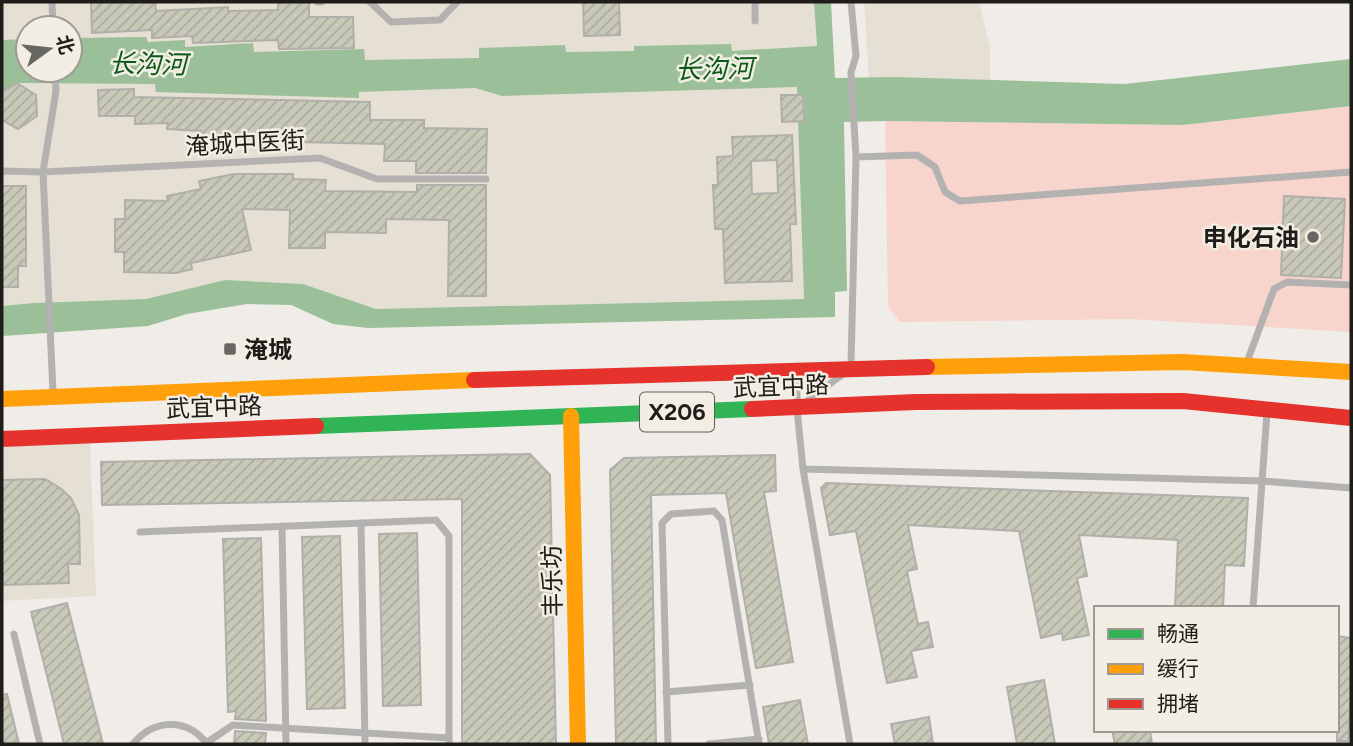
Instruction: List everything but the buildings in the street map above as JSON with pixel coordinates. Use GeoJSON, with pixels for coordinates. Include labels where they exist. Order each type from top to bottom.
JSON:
{"type":"FeatureCollection","features":[{"type":"Feature","properties":{"kind":"main road","name":"武宜中路"},"geometry":{"type":"LineString","coordinates":[[2,399],[615,374],[851,368],[1183,362],[1351,372]]}},
{"type":"Feature","properties":{"kind":"main road","name":"武宜中路"},"geometry":{"type":"LineString","coordinates":[[2,439],[797,409],[916,402],[1184,401],[1351,418]]}},
{"type":"Feature","properties":{"kind":"main road","name":"丰乐坊"},"geometry":{"type":"LineString","coordinates":[[571,416],[578,744]]}},
{"type":"Feature","properties":{"kind":"lane"},"geometry":{"type":"LineString","coordinates":[[370,2],[391,22],[440,20],[457,2]]}},
{"type":"Feature","properties":{"kind":"lane"},"geometry":{"type":"LineString","coordinates":[[755,2],[755,20]]}},
{"type":"Feature","properties":{"kind":"lane"},"geometry":{"type":"LineString","coordinates":[[797,409],[851,368],[856,157],[852,72],[856,56],[851,2]]}},
{"type":"Feature","properties":{"kind":"lane"},"geometry":{"type":"LineString","coordinates":[[53,396],[43,172],[56,84]]}},
{"type":"Feature","properties":{"kind":"lane"},"geometry":{"type":"LineString","coordinates":[[856,157],[917,155],[935,167],[945,192],[960,201],[1351,172]]}},
{"type":"Feature","properties":{"kind":"lane","name":"淹城中医街"},"geometry":{"type":"LineString","coordinates":[[2,171],[43,172],[320,158],[377,179],[486,179]]}},
{"type":"Feature","properties":{"kind":"lane"},"geometry":{"type":"LineString","coordinates":[[1246,366],[1274,289],[1287,282],[1351,285]]}},
{"type":"Feature","properties":{"kind":"lane"},"geometry":{"type":"LineString","coordinates":[[797,370],[797,409],[803,469],[850,744]]}},
{"type":"Feature","properties":{"kind":"lane"},"geometry":{"type":"LineString","coordinates":[[1322,370],[1351,378]]}},
{"type":"Feature","properties":{"kind":"lane"},"geometry":{"type":"LineString","coordinates":[[1253,606],[1267,411]]}},
{"type":"Feature","properties":{"kind":"lane"},"geometry":{"type":"LineString","coordinates":[[803,469],[1262,481],[1351,488]]}},
{"type":"Feature","properties":{"kind":"lane"},"geometry":{"type":"LineString","coordinates":[[668,744],[662,523],[671,514],[714,511],[722,520],[759,742],[709,744]]}},
{"type":"Feature","properties":{"kind":"lane"},"geometry":{"type":"LineString","coordinates":[[133,744],[145,732],[159,725],[174,724],[189,728],[206,744],[233,725],[449,741],[449,536],[436,520],[140,532]]}},
{"type":"Feature","properties":{"kind":"lane"},"geometry":{"type":"LineString","coordinates":[[360,523],[365,744]]}},
{"type":"Feature","properties":{"kind":"lane"},"geometry":{"type":"LineString","coordinates":[[282,526],[286,744]]}},
{"type":"Feature","properties":{"kind":"lane"},"geometry":{"type":"LineString","coordinates":[[14,634],[40,744]]}},
{"type":"Feature","properties":{"kind":"lane"},"geometry":{"type":"LineString","coordinates":[[666,692],[750,685]]}},
{"type":"Feature","properties":{"kind":"shaded area"},"geometry":{"type":"Polygon","coordinates":[[[2,2],[814,2],[817,46],[798,88],[804,299],[376,309],[303,284],[225,280],[146,299],[2,306],[2,2]]]}},
{"type":"Feature","properties":{"kind":"shaded area"},"geometry":{"type":"Polygon","coordinates":[[[864,2],[979,2],[990,47],[990,80],[869,79],[864,2]]]}},
{"type":"Feature","properties":{"kind":"shaded area"},"geometry":{"type":"Polygon","coordinates":[[[1351,106],[1351,332],[1129,319],[900,322],[888,307],[885,121],[1183,125],[1351,106]]]}},
{"type":"Feature","properties":{"kind":"shaded area"},"geometry":{"type":"Polygon","coordinates":[[[90,442],[96,596],[2,601],[2,446],[90,442]]]}},
{"type":"Feature","properties":{"kind":"water","name":"长沟河"},"geometry":{"type":"Polygon","coordinates":[[[814,2],[831,2],[835,78],[894,77],[1124,84],[1351,59],[1351,106],[1183,125],[844,122],[847,291],[835,292],[835,317],[368,328],[333,324],[291,305],[247,304],[187,314],[148,326],[2,336],[2,306],[146,299],[225,280],[303,284],[376,309],[804,299],[797,87],[502,96],[475,88],[359,92],[359,98],[156,92],[155,84],[84,83],[84,38],[146,37],[148,42],[185,40],[185,47],[253,43],[254,52],[364,49],[365,60],[479,58],[479,48],[565,45],[566,52],[634,51],[634,46],[731,44],[732,51],[817,46],[814,2]]]}},
{"type":"Feature","properties":{"kind":"water"},"geometry":{"type":"Polygon","coordinates":[[[2,40],[14,40],[15,84],[2,92],[2,40]]]}},
{"type":"Feature","properties":{"kind":"traffic: fast"},"geometry":{"type":"LineString","coordinates":[[316,426],[752,409]]}},
{"type":"Feature","properties":{"kind":"traffic: slow"},"geometry":{"type":"LineString","coordinates":[[927,367],[1183,362],[1351,372]]}},
{"type":"Feature","properties":{"kind":"traffic: slow"},"geometry":{"type":"LineString","coordinates":[[2,399],[474,380]]}},
{"type":"Feature","properties":{"kind":"traffic: slow"},"geometry":{"type":"LineString","coordinates":[[571,416],[578,744]]}},
{"type":"Feature","properties":{"kind":"traffic: jam"},"geometry":{"type":"LineString","coordinates":[[474,380],[927,367]]}},
{"type":"Feature","properties":{"kind":"traffic: jam"},"geometry":{"type":"LineString","coordinates":[[752,409],[916,402],[1183,401],[1351,418]]}},
{"type":"Feature","properties":{"kind":"traffic: jam"},"geometry":{"type":"LineString","coordinates":[[2,439],[316,426]]}},
{"type":"Feature","properties":{"kind":"place","name":"申化石油"},"geometry":{"type":"Point","coordinates":[1313,237]}},
{"type":"Feature","properties":{"kind":"place","name":"淹城"},"geometry":{"type":"Point","coordinates":[230,349]}}]}
